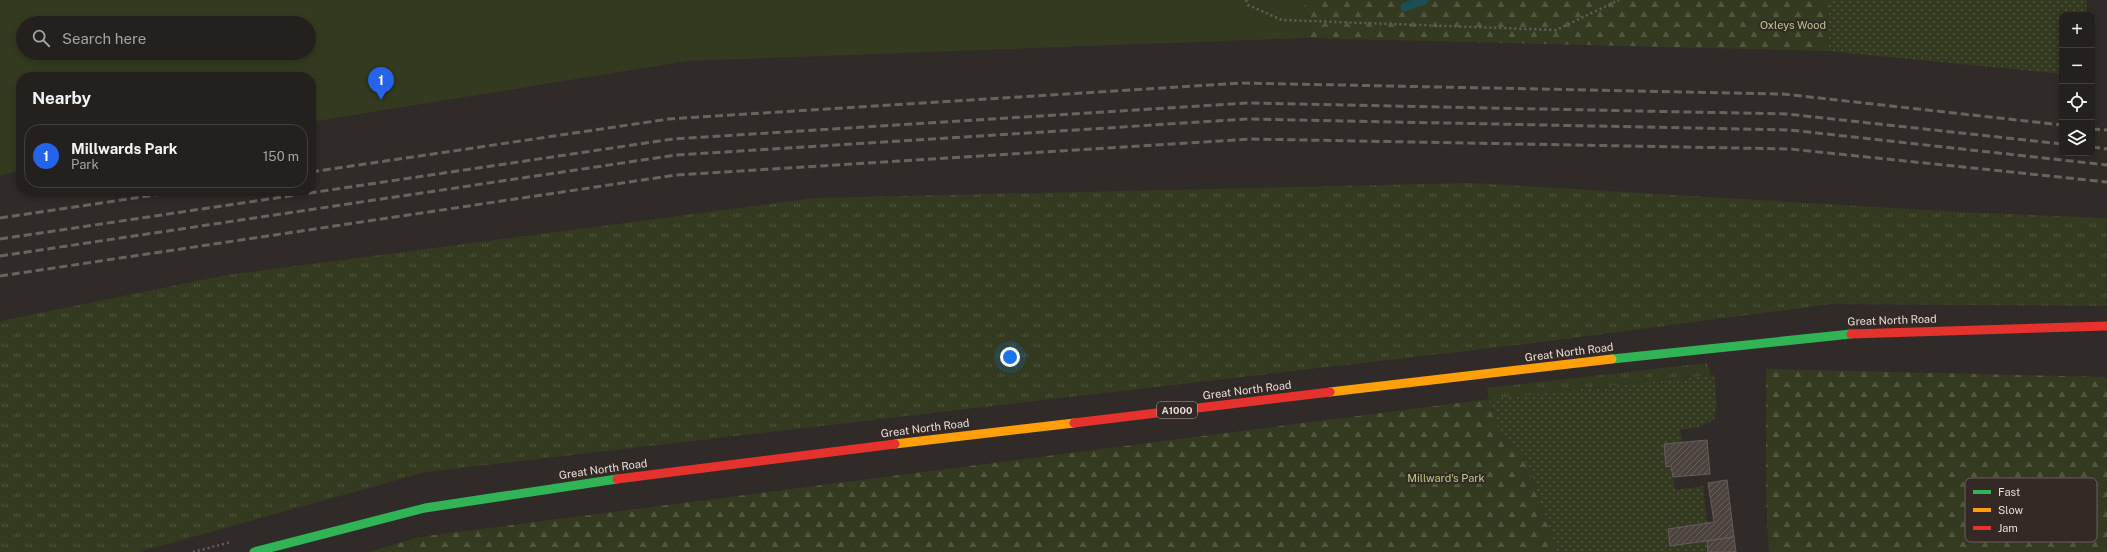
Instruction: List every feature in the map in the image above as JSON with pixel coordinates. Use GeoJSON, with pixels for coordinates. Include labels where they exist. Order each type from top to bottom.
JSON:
{"type":"FeatureCollection","features":[{"type":"Feature","properties":{"kind":"main road","name":"Great North Road"},"geometry":{"type":"LineString","coordinates":[[254,552],[425,508],[641,475],[1559,365],[1839,334],[2107,326]]}},
{"type":"Feature","properties":{"kind":"path"},"geometry":{"type":"LineString","coordinates":[[1246,0],[1248,5],[1282,20],[1556,30],[1619,0]]}},
{"type":"Feature","properties":{"kind":"green space"},"geometry":{"type":"Polygon","coordinates":[[[0,0],[1304,0],[1307,38],[688,61],[316,121],[316,72],[16,72],[16,171],[0,176],[0,0]]]}},
{"type":"Feature","properties":{"kind":"green space","name":"Oxleys Wood"},"geometry":{"type":"Polygon","coordinates":[[[1304,0],[1829,0],[1828,51],[1307,38],[1304,0]]]}},
{"type":"Feature","properties":{"kind":"green space"},"geometry":{"type":"Polygon","coordinates":[[[1829,0],[2087,0],[2086,12],[2059,12],[2059,74],[1828,51],[1829,0]]]}},
{"type":"Feature","properties":{"kind":"green space"},"geometry":{"type":"Polygon","coordinates":[[[1472,183],[1961,212],[2107,218],[2107,306],[1831,304],[1526,344],[426,472],[139,552],[0,552],[0,321],[227,275],[815,198],[1472,183]]]}},
{"type":"Feature","properties":{"kind":"green space"},"geometry":{"type":"Polygon","coordinates":[[[1707,363],[1711,375],[1489,399],[1487,388],[1707,363]]]}},
{"type":"Feature","properties":{"kind":"green space"},"geometry":{"type":"Polygon","coordinates":[[[1766,369],[2107,377],[2107,552],[1769,552],[1766,483],[1766,369]]]}},
{"type":"Feature","properties":{"kind":"green space"},"geometry":{"type":"Polygon","coordinates":[[[1714,375],[1717,404],[1714,420],[1699,427],[1680,430],[1682,442],[1664,444],[1666,466],[1671,466],[1675,490],[1703,486],[1707,523],[1668,529],[1670,546],[1707,541],[1708,552],[1555,552],[1554,542],[1528,465],[1500,429],[1489,399],[1714,375]]]}},
{"type":"Feature","properties":{"kind":"green space","name":"Millward's Park"},"geometry":{"type":"Polygon","coordinates":[[[1489,399],[1500,429],[1528,465],[1554,542],[1555,552],[369,552],[419,537],[1489,399]]]}},
{"type":"Feature","properties":{"kind":"building"},"geometry":{"type":"Polygon","coordinates":[[[1707,440],[1710,474],[1673,477],[1671,466],[1666,467],[1664,444],[1707,440]]]}},
{"type":"Feature","properties":{"kind":"building"},"geometry":{"type":"Polygon","coordinates":[[[1727,480],[1734,537],[1670,546],[1668,529],[1714,522],[1708,483],[1727,480]]]}},
{"type":"Feature","properties":{"kind":"building"},"geometry":{"type":"Polygon","coordinates":[[[1734,537],[1736,552],[1708,552],[1707,541],[1734,537]]]}},
{"type":"Feature","properties":{"kind":"waterway"},"geometry":{"type":"LineString","coordinates":[[1405,7],[1424,0]]}},
{"type":"Feature","properties":{"kind":"railway"},"geometry":{"type":"LineString","coordinates":[[316,171],[669,119],[1242,83],[1783,94],[2059,125]]}},
{"type":"Feature","properties":{"kind":"railway"},"geometry":{"type":"LineString","coordinates":[[316,192],[673,139],[1247,103],[1787,114],[2059,144]]}},
{"type":"Feature","properties":{"kind":"railway"},"geometry":{"type":"LineString","coordinates":[[0,256],[676,155],[1249,119],[1790,130],[2107,165]]}},
{"type":"Feature","properties":{"kind":"railway"},"geometry":{"type":"LineString","coordinates":[[2095,129],[2107,130]]}},
{"type":"Feature","properties":{"kind":"railway"},"geometry":{"type":"LineString","coordinates":[[0,276],[676,175],[1250,139],[1790,149],[2107,182]]}},
{"type":"Feature","properties":{"kind":"railway"},"geometry":{"type":"LineString","coordinates":[[2095,147],[2107,149]]}},
{"type":"Feature","properties":{"kind":"railway"},"geometry":{"type":"LineString","coordinates":[[0,218],[148,196]]}},
{"type":"Feature","properties":{"kind":"railway"},"geometry":{"type":"LineString","coordinates":[[0,239],[289,196]]}},
{"type":"Feature","properties":{"kind":"traffic: fast"},"geometry":{"type":"LineString","coordinates":[[1612,359],[1851,334]]}},
{"type":"Feature","properties":{"kind":"traffic: fast"},"geometry":{"type":"LineString","coordinates":[[254,552],[425,508],[617,479]]}},
{"type":"Feature","properties":{"kind":"traffic: slow"},"geometry":{"type":"LineString","coordinates":[[1330,392],[1612,359]]}},
{"type":"Feature","properties":{"kind":"traffic: slow"},"geometry":{"type":"LineString","coordinates":[[895,444],[1074,423]]}},
{"type":"Feature","properties":{"kind":"traffic: jam"},"geometry":{"type":"LineString","coordinates":[[1851,334],[2107,326]]}},
{"type":"Feature","properties":{"kind":"traffic: jam"},"geometry":{"type":"LineString","coordinates":[[1074,423],[1330,392]]}},
{"type":"Feature","properties":{"kind":"traffic: jam"},"geometry":{"type":"LineString","coordinates":[[617,479],[895,444]]}},
{"type":"Feature","properties":{"kind":"place","name":"Millwards Park"},"geometry":{"type":"Point","coordinates":[381,100]}}]}
